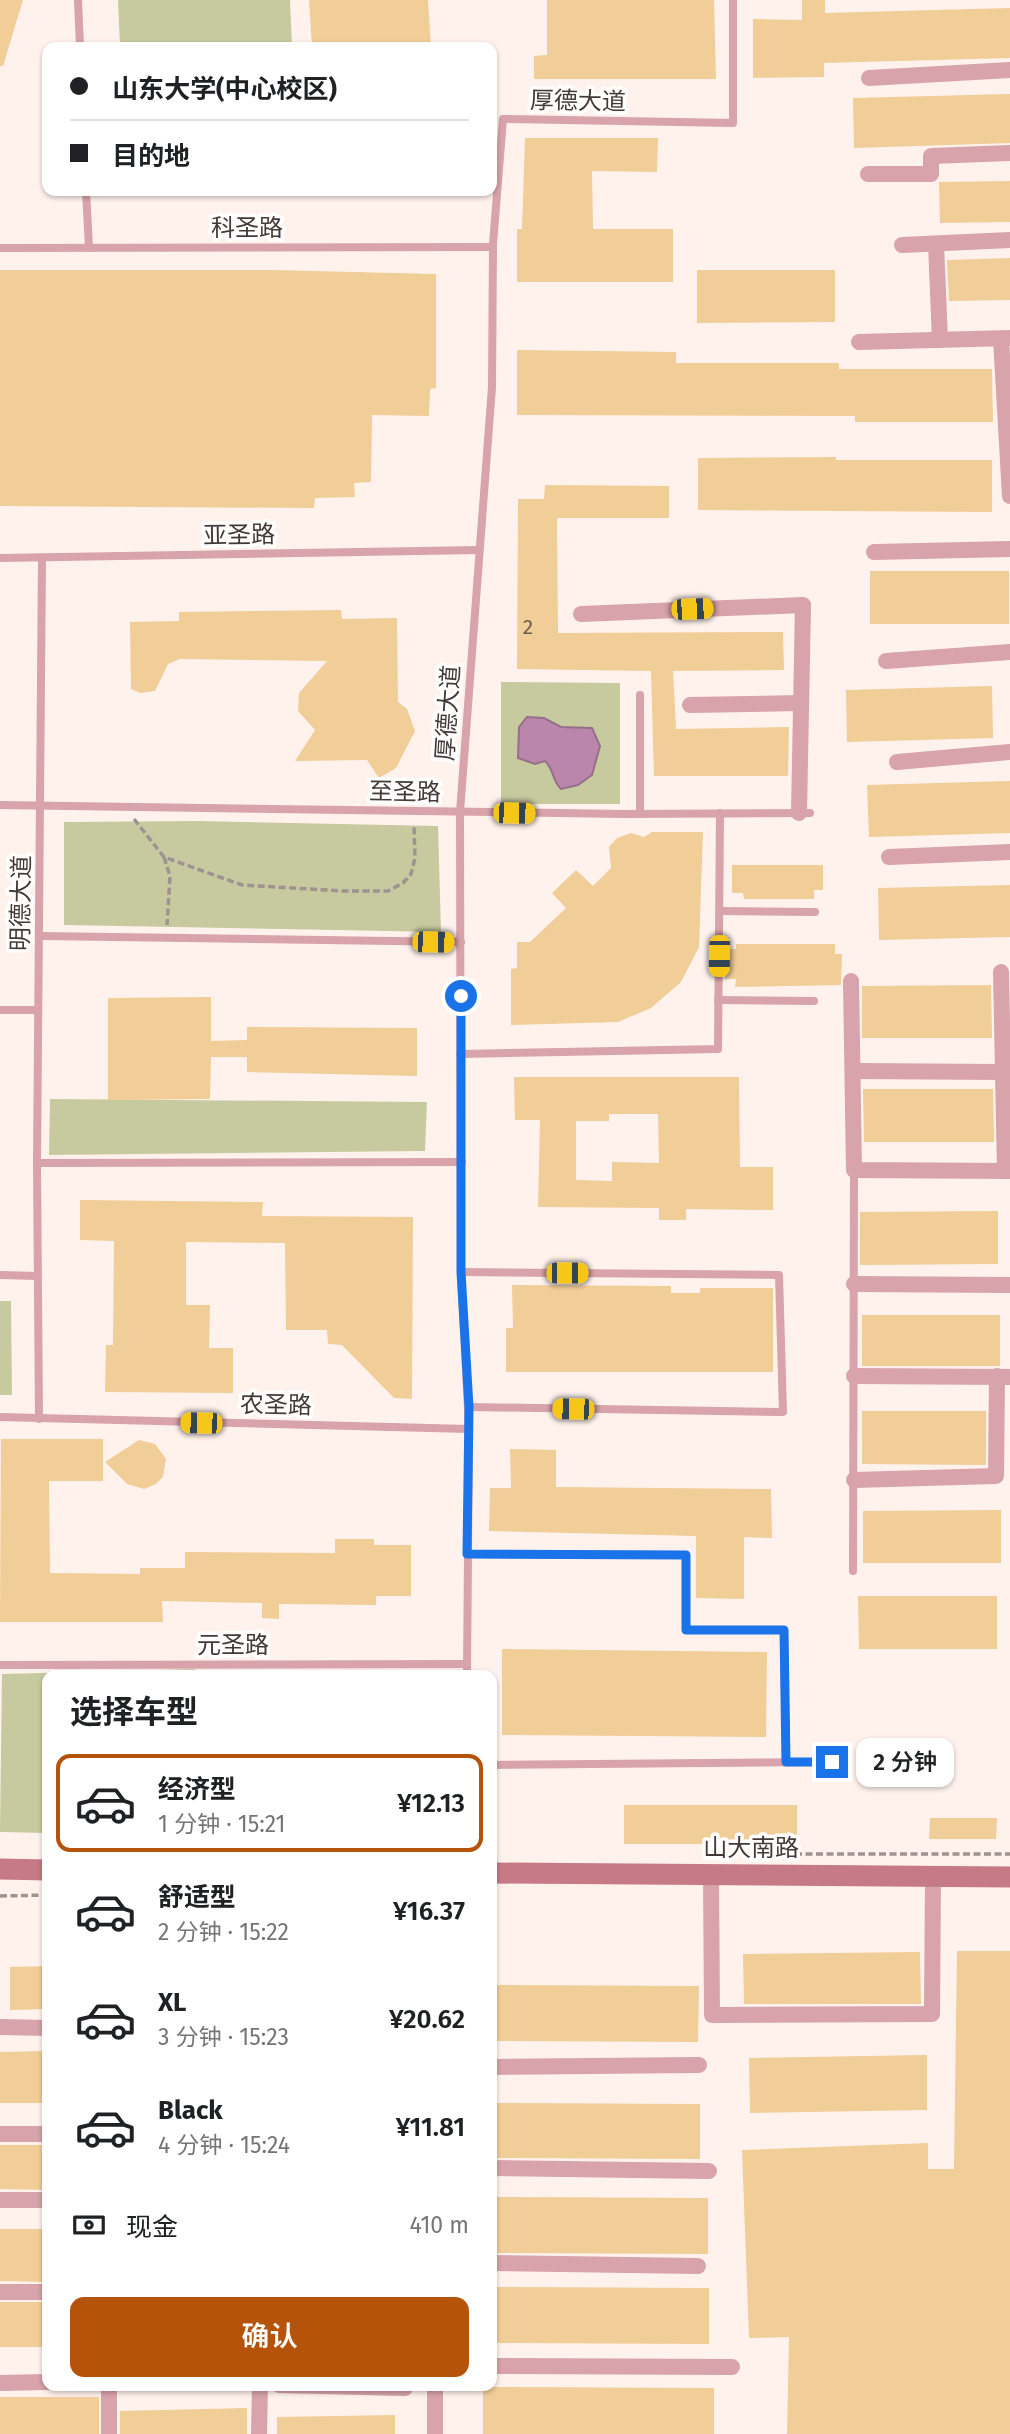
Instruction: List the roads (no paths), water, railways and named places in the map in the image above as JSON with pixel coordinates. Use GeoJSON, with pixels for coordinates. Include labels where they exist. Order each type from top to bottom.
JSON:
{"type":"FeatureCollection","features":[{"type":"Feature","properties":{"kind":"main road"},"geometry":{"type":"LineString","coordinates":[[0,1869],[42,1870]]}},
{"type":"Feature","properties":{"kind":"main road","name":"山大南路"},"geometry":{"type":"LineString","coordinates":[[497,1873],[1010,1877]]}},
{"type":"Feature","properties":{"kind":"street"},"geometry":{"type":"LineString","coordinates":[[869,78],[1010,70]]}},
{"type":"Feature","properties":{"kind":"street"},"geometry":{"type":"LineString","coordinates":[[868,174],[931,174],[931,156],[1010,153]]}},
{"type":"Feature","properties":{"kind":"street"},"geometry":{"type":"LineString","coordinates":[[902,245],[1010,240]]}},
{"type":"Feature","properties":{"kind":"street"},"geometry":{"type":"LineString","coordinates":[[936,244],[940,340]]}},
{"type":"Feature","properties":{"kind":"street"},"geometry":{"type":"LineString","coordinates":[[859,342],[1005,338],[1010,496]]}},
{"type":"Feature","properties":{"kind":"street"},"geometry":{"type":"LineString","coordinates":[[874,552],[1010,549]]}},
{"type":"Feature","properties":{"kind":"street"},"geometry":{"type":"LineString","coordinates":[[581,614],[803,605],[801,703],[804,813]]}},
{"type":"Feature","properties":{"kind":"street"},"geometry":{"type":"LineString","coordinates":[[886,661],[1010,652]]}},
{"type":"Feature","properties":{"kind":"street"},"geometry":{"type":"LineString","coordinates":[[690,705],[801,703]]}},
{"type":"Feature","properties":{"kind":"street"},"geometry":{"type":"LineString","coordinates":[[897,762],[1010,752]]}},
{"type":"Feature","properties":{"kind":"street"},"geometry":{"type":"LineString","coordinates":[[889,857],[1010,852]]}},
{"type":"Feature","properties":{"kind":"street"},"geometry":{"type":"LineString","coordinates":[[852,981],[854,1170],[1007,1171],[1002,972]]}},
{"type":"Feature","properties":{"kind":"street"},"geometry":{"type":"LineString","coordinates":[[853,1071],[1003,1072]]}},
{"type":"Feature","properties":{"kind":"street"},"geometry":{"type":"LineString","coordinates":[[854,1284],[1010,1285]]}},
{"type":"Feature","properties":{"kind":"street"},"geometry":{"type":"LineString","coordinates":[[853,1480],[996,1476],[1003,1465],[1004,1377],[854,1376]]}},
{"type":"Feature","properties":{"kind":"street"},"geometry":{"type":"LineString","coordinates":[[711,1874],[712,2015],[932,2014],[933,1876]]}},
{"type":"Feature","properties":{"kind":"street"},"geometry":{"type":"LineString","coordinates":[[0,2027],[42,2028]]}},
{"type":"Feature","properties":{"kind":"street"},"geometry":{"type":"LineString","coordinates":[[497,2067],[699,2065]]}},
{"type":"Feature","properties":{"kind":"street"},"geometry":{"type":"LineString","coordinates":[[0,2134],[42,2134]]}},
{"type":"Feature","properties":{"kind":"street"},"geometry":{"type":"LineString","coordinates":[[497,2168],[709,2171]]}},
{"type":"Feature","properties":{"kind":"street"},"geometry":{"type":"LineString","coordinates":[[0,2200],[42,2200]]}},
{"type":"Feature","properties":{"kind":"street"},"geometry":{"type":"LineString","coordinates":[[497,2263],[698,2266]]}},
{"type":"Feature","properties":{"kind":"street"},"geometry":{"type":"LineString","coordinates":[[0,2292],[42,2292]]}},
{"type":"Feature","properties":{"kind":"street"},"geometry":{"type":"LineString","coordinates":[[497,2367],[732,2367]]}},
{"type":"Feature","properties":{"kind":"street"},"geometry":{"type":"LineString","coordinates":[[0,2383],[42,2382]]}},
{"type":"Feature","properties":{"kind":"street"},"geometry":{"type":"LineString","coordinates":[[109,2391],[109,2434]]}},
{"type":"Feature","properties":{"kind":"street"},"geometry":{"type":"LineString","coordinates":[[259,2434],[260,2391]]}},
{"type":"Feature","properties":{"kind":"street"},"geometry":{"type":"LineString","coordinates":[[435,2391],[435,2434]]}},
{"type":"Feature","properties":{"kind":"lane"},"geometry":{"type":"LineString","coordinates":[[78,0],[80,42]]}},
{"type":"Feature","properties":{"kind":"lane","name":"厚德大道"},"geometry":{"type":"LineString","coordinates":[[467,1670],[469,1407],[461,1272],[460,812],[492,387],[494,247],[503,119],[733,123],[733,0]]}},
{"type":"Feature","properties":{"kind":"lane"},"geometry":{"type":"LineString","coordinates":[[86,196],[89,248]]}},
{"type":"Feature","properties":{"kind":"lane","name":"科圣路"},"geometry":{"type":"LineString","coordinates":[[0,248],[494,247]]}},
{"type":"Feature","properties":{"kind":"lane","name":"亚圣路"},"geometry":{"type":"LineString","coordinates":[[0,558],[479,550]]}},
{"type":"Feature","properties":{"kind":"lane","name":"明德大道"},"geometry":{"type":"LineString","coordinates":[[39,1419],[37,1163],[41,936],[42,558]]}},
{"type":"Feature","properties":{"kind":"lane"},"geometry":{"type":"LineString","coordinates":[[640,695],[640,813]]}},
{"type":"Feature","properties":{"kind":"lane","name":"至圣路"},"geometry":{"type":"LineString","coordinates":[[0,805],[460,812],[804,813]]}},
{"type":"Feature","properties":{"kind":"lane"},"geometry":{"type":"LineString","coordinates":[[460,1054],[718,1049],[720,813]]}},
{"type":"Feature","properties":{"kind":"lane"},"geometry":{"type":"LineString","coordinates":[[720,911],[815,912]]}},
{"type":"Feature","properties":{"kind":"lane"},"geometry":{"type":"LineString","coordinates":[[41,936],[461,942]]}},
{"type":"Feature","properties":{"kind":"lane"},"geometry":{"type":"LineString","coordinates":[[719,1000],[814,1001]]}},
{"type":"Feature","properties":{"kind":"lane"},"geometry":{"type":"LineString","coordinates":[[0,1010],[38,1010]]}},
{"type":"Feature","properties":{"kind":"lane"},"geometry":{"type":"LineString","coordinates":[[37,1163],[461,1162]]}},
{"type":"Feature","properties":{"kind":"lane"},"geometry":{"type":"LineString","coordinates":[[853,1571],[854,1170]]}},
{"type":"Feature","properties":{"kind":"lane"},"geometry":{"type":"LineString","coordinates":[[461,1272],[779,1275],[783,1412],[469,1407]]}},
{"type":"Feature","properties":{"kind":"lane"},"geometry":{"type":"LineString","coordinates":[[0,1275],[37,1276]]}},
{"type":"Feature","properties":{"kind":"lane"},"geometry":{"type":"LineString","coordinates":[[0,1417],[39,1419]]}},
{"type":"Feature","properties":{"kind":"lane","name":"农圣路"},"geometry":{"type":"LineString","coordinates":[[39,1419],[469,1429]]}},
{"type":"Feature","properties":{"kind":"lane"},"geometry":{"type":"LineString","coordinates":[[467,1554],[686,1555],[686,1630],[784,1630],[786,1762]]}},
{"type":"Feature","properties":{"kind":"lane","name":"元圣路"},"geometry":{"type":"LineString","coordinates":[[0,1665],[467,1664]]}},
{"type":"Feature","properties":{"kind":"lane"},"geometry":{"type":"LineString","coordinates":[[497,1765],[832,1762]]}}]}
